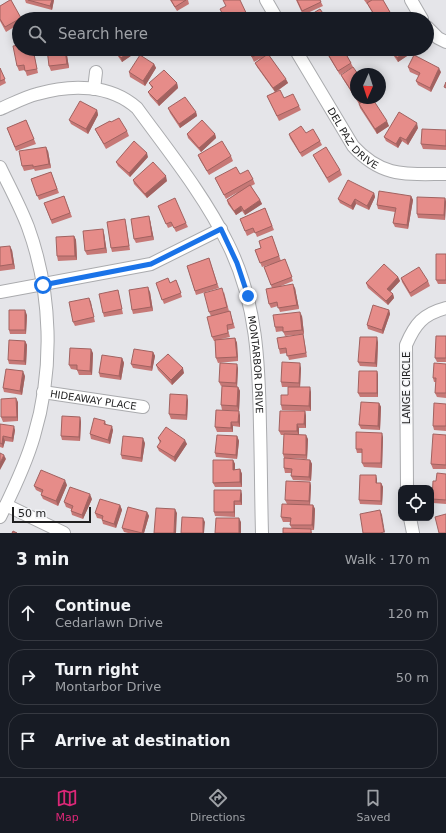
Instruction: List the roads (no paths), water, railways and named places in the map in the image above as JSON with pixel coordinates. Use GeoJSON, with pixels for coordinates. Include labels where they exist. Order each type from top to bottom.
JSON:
{"type":"FeatureCollection","features":[{"type":"Feature","properties":{"kind":"street"},"geometry":{"type":"LineString","coordinates":[[266,0],[273,12]]}},
{"type":"Feature","properties":{"kind":"street"},"geometry":{"type":"LineString","coordinates":[[411,0],[418,12]]}},
{"type":"Feature","properties":{"kind":"street"},"geometry":{"type":"LineString","coordinates":[[434,34],[446,42]]}},
{"type":"Feature","properties":{"kind":"street","name":"DEL PAZ DRIVE"},"geometry":{"type":"LineString","coordinates":[[299,56],[353,146],[362,156],[385,170],[397,173],[446,174]]}},
{"type":"Feature","properties":{"kind":"street"},"geometry":{"type":"LineString","coordinates":[[94,89],[96,72]]}},
{"type":"Feature","properties":{"kind":"street","name":"MONTARBOR DRIVE"},"geometry":{"type":"LineString","coordinates":[[0,109],[36,94],[67,88],[94,89],[119,96],[129,101],[137,108],[201,196],[221,229],[237,263],[248,296],[257,347],[262,533]]}},
{"type":"Feature","properties":{"kind":"street"},"geometry":{"type":"LineString","coordinates":[[0,166],[28,227],[38,261],[47,314],[48,338],[47,363],[40,413],[32,443],[0,517]]}},
{"type":"Feature","properties":{"kind":"street"},"geometry":{"type":"LineString","coordinates":[[0,292],[151,264],[221,229]]}},
{"type":"Feature","properties":{"kind":"street","name":"LANGE CIRCLE"},"geometry":{"type":"LineString","coordinates":[[408,485],[406,345],[411,332],[418,323],[427,315],[446,308]]}},
{"type":"Feature","properties":{"kind":"street","name":"HIDEAWAY PLACE"},"geometry":{"type":"LineString","coordinates":[[43,392],[143,407]]}},
{"type":"Feature","properties":{"kind":"street"},"geometry":{"type":"LineString","coordinates":[[6,505],[64,533]]}},
{"type":"Feature","properties":{"kind":"street"},"geometry":{"type":"LineString","coordinates":[[411,521],[413,533]]}}]}
